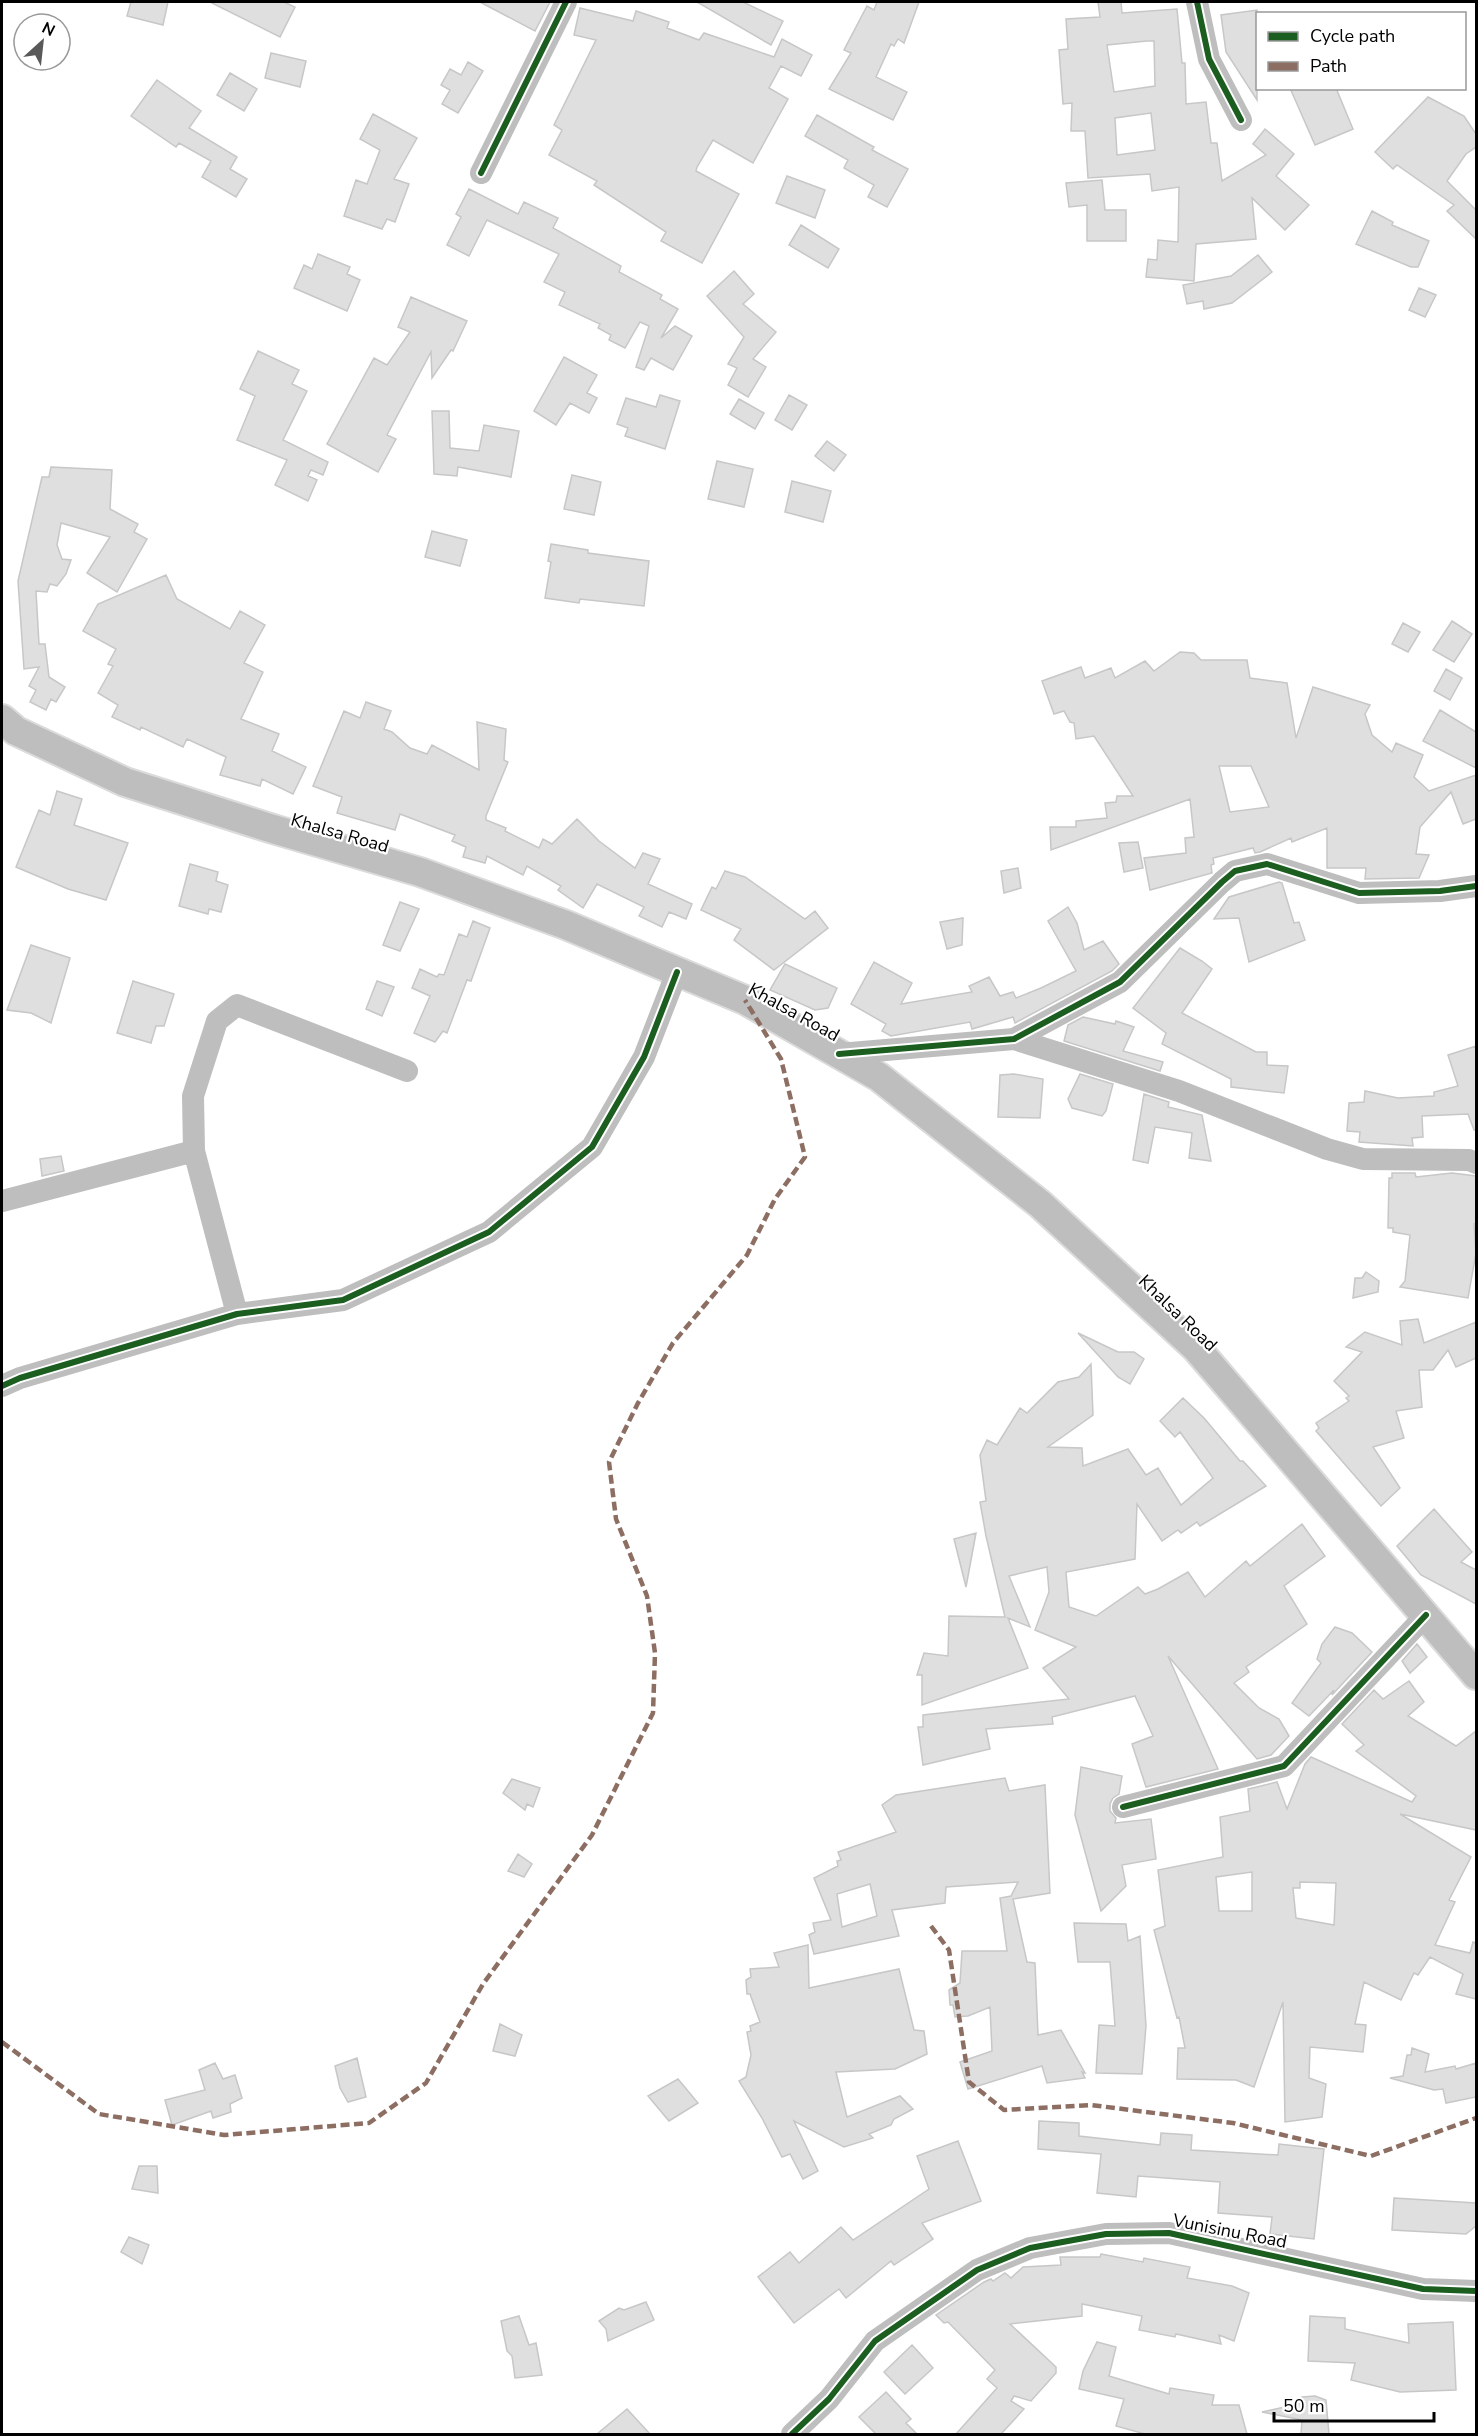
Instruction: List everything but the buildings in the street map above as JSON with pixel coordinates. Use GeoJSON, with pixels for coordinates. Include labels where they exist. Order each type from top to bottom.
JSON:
{"type":"FeatureCollection","features":[{"type":"Feature","properties":{"kind":"main road","name":"Khalsa Road"},"geometry":{"type":"LineString","coordinates":[[2,719],[16,731],[125,782],[420,872],[566,925],[745,1000],[879,1077],[1040,1204],[1196,1348],[1476,1675]]}},
{"type":"Feature","properties":{"kind":"street"},"geometry":{"type":"LineString","coordinates":[[481,173],[566,2]]}},
{"type":"Feature","properties":{"kind":"street"},"geometry":{"type":"LineString","coordinates":[[1197,2],[1209,59],[1241,120]]}},
{"type":"Feature","properties":{"kind":"street"},"geometry":{"type":"LineString","coordinates":[[1014,1039],[1120,982],[1222,882],[1235,872],[1248,867],[1267,864],[1359,893],[1440,891],[1476,886]]}},
{"type":"Feature","properties":{"kind":"street"},"geometry":{"type":"LineString","coordinates":[[2,1386],[20,1378],[237,1314],[343,1300],[489,1232],[592,1147],[644,1057],[677,972]]}},
{"type":"Feature","properties":{"kind":"street"},"geometry":{"type":"LineString","coordinates":[[237,1314],[194,1151],[193,1096],[217,1021],[237,1005],[407,1071]]}},
{"type":"Feature","properties":{"kind":"street"},"geometry":{"type":"LineString","coordinates":[[839,1054],[1014,1039],[1179,1091],[1327,1149],[1363,1159],[1469,1160],[1476,1163]]}},
{"type":"Feature","properties":{"kind":"street"},"geometry":{"type":"LineString","coordinates":[[2,1201],[194,1151]]}},
{"type":"Feature","properties":{"kind":"street"},"geometry":{"type":"LineString","coordinates":[[1123,1807],[1284,1766],[1426,1615]]}},
{"type":"Feature","properties":{"kind":"street","name":"Vunisinu Road"},"geometry":{"type":"LineString","coordinates":[[805,2430],[875,2341],[977,2270],[1030,2248],[1106,2234],[1168,2233],[1423,2289],[1476,2292]]}},
{"type":"Feature","properties":{"kind":"marked path"},"geometry":{"type":"LineString","coordinates":[[2,2042],[99,2114],[224,2135],[369,2123],[426,2083],[483,1984],[592,1835],[653,1713],[655,1653],[647,1596],[616,1519],[609,1462],[638,1403],[673,1343],[747,1255],[775,1199],[805,1157],[781,1059],[745,1000]]}},
{"type":"Feature","properties":{"kind":"marked path"},"geometry":{"type":"LineString","coordinates":[[931,1926],[949,1950],[969,2082],[1004,2110],[1091,2105],[1233,2123],[1371,2156],[1476,2118]]}},
{"type":"Feature","properties":{"kind":"cycle path"},"geometry":{"type":"LineString","coordinates":[[481,173],[566,2]]}},
{"type":"Feature","properties":{"kind":"cycle path"},"geometry":{"type":"LineString","coordinates":[[1197,2],[1209,59],[1241,120]]}},
{"type":"Feature","properties":{"kind":"cycle path"},"geometry":{"type":"LineString","coordinates":[[839,1054],[1014,1039],[1120,982],[1235,871],[1267,864],[1359,893],[1440,891],[1476,886]]}},
{"type":"Feature","properties":{"kind":"cycle path"},"geometry":{"type":"LineString","coordinates":[[2,1386],[20,1378],[237,1314],[343,1300],[489,1232],[592,1147],[644,1057],[677,972]]}},
{"type":"Feature","properties":{"kind":"cycle path"},"geometry":{"type":"LineString","coordinates":[[1123,1807],[1284,1766],[1426,1615]]}},
{"type":"Feature","properties":{"kind":"cycle path"},"geometry":{"type":"LineString","coordinates":[[792,2434],[829,2399],[875,2341],[977,2270],[1030,2248],[1106,2234],[1169,2233],[1423,2289],[1476,2291]]}}]}
